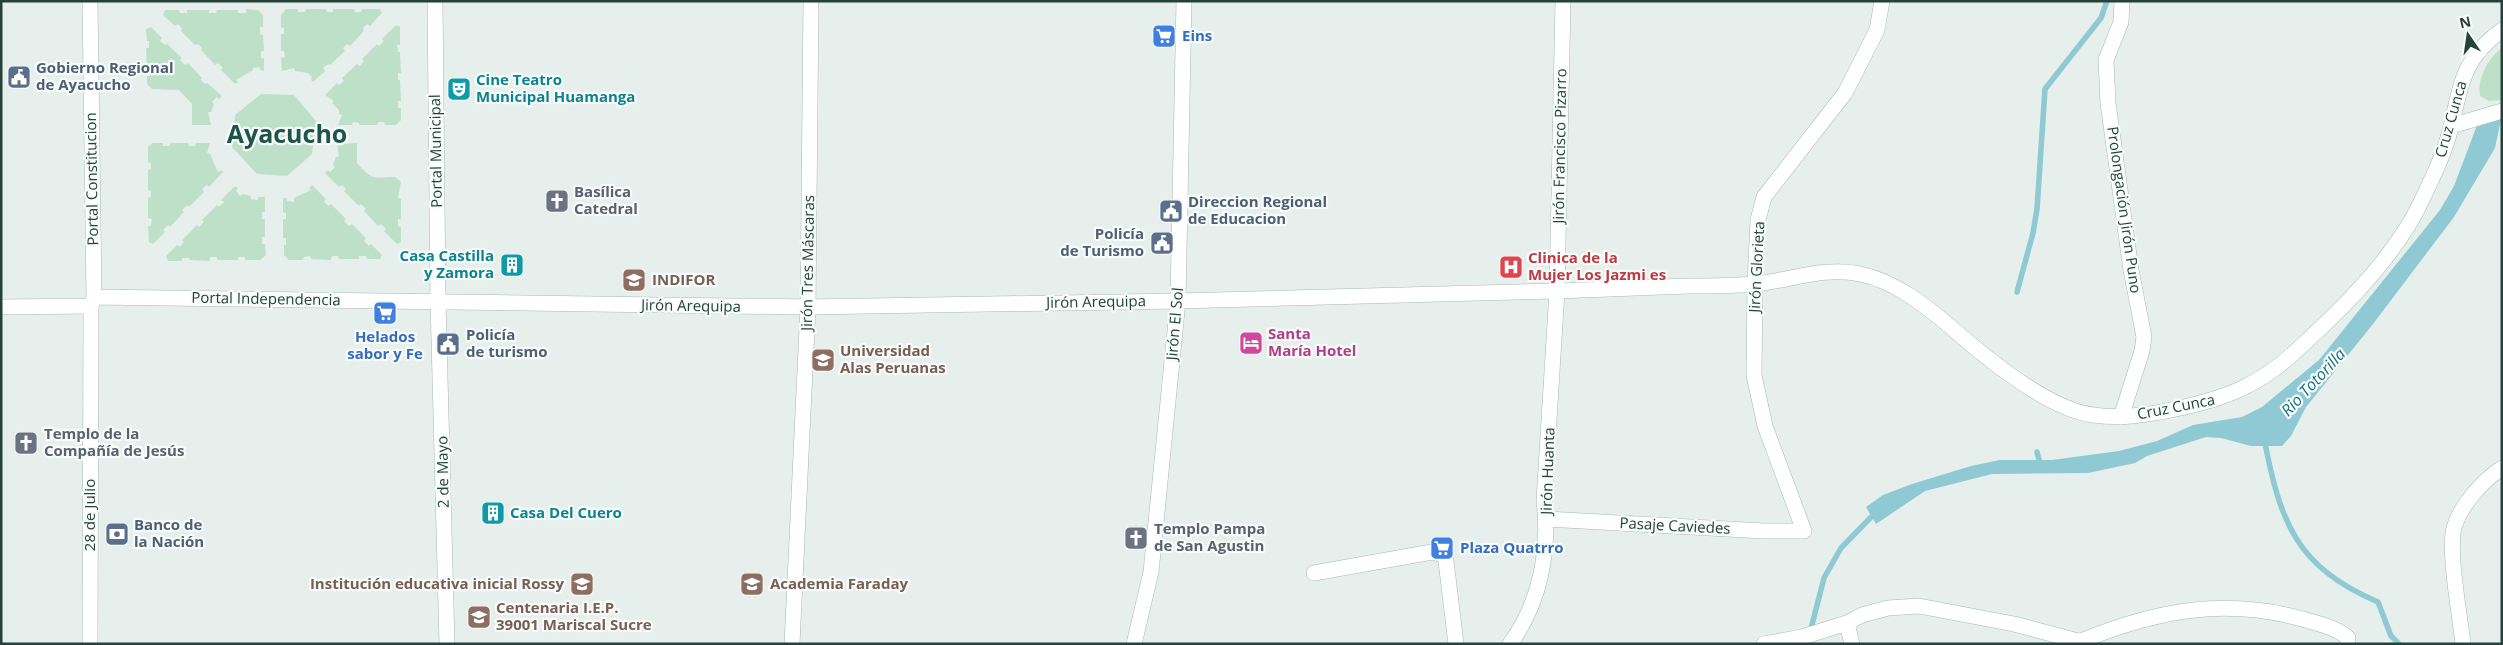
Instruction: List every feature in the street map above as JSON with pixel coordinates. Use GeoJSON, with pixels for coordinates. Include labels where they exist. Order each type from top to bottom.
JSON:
{"type":"FeatureCollection","features":[{"type":"Feature","properties":{"kind":"street","name":"Portal Constitucion"},"geometry":{"type":"LineString","coordinates":[[90,1],[92,301]]}},
{"type":"Feature","properties":{"kind":"street","name":"Portal Municipal"},"geometry":{"type":"LineString","coordinates":[[435,1],[438,301]]}},
{"type":"Feature","properties":{"kind":"street","name":"Jirón Tres Máscaras"},"geometry":{"type":"LineString","coordinates":[[792,644],[808,307],[811,1]]}},
{"type":"Feature","properties":{"kind":"street","name":"Jirón El Sol"},"geometry":{"type":"LineString","coordinates":[[1134,644],[1151,572],[1178,301],[1184,1]]}},
{"type":"Feature","properties":{"kind":"street","name":"Jirón Francisco Pizarro"},"geometry":{"type":"LineString","coordinates":[[1557,291],[1563,1]]}},
{"type":"Feature","properties":{"kind":"street","name":"Jirón Glorieta"},"geometry":{"type":"LineString","coordinates":[[1804,531],[1765,426],[1754,375],[1758,220],[1764,197],[1846,93],[1877,30],[1882,1]]}},
{"type":"Feature","properties":{"kind":"street","name":"Prolongación Jirón Puno"},"geometry":{"type":"LineString","coordinates":[[2121,417],[2142,351],[2144,337],[2131,270],[2108,103],[2106,60],[2120,22],[2122,1]]}},
{"type":"Feature","properties":{"kind":"street","name":"Cruz Cunca"},"geometry":{"type":"LineString","coordinates":[[1755,284],[1826,272],[1860,274],[1896,287],[1932,310],[1982,353],[2049,401],[2090,415],[2121,417],[2153,414],[2214,401],[2257,383],[2296,352],[2375,271],[2415,213],[2437,168],[2451,126],[2462,77],[2478,52],[2502,30]]}},
{"type":"Feature","properties":{"kind":"street"},"geometry":{"type":"LineString","coordinates":[[2451,126],[2502,111]]}},
{"type":"Feature","properties":{"kind":"street","name":"Jirón Arequipa"},"geometry":{"type":"LineString","coordinates":[[438,301],[808,307],[1178,301],[1755,284]]}},
{"type":"Feature","properties":{"kind":"street","name":"Jirón Huanta"},"geometry":{"type":"LineString","coordinates":[[1510,644],[1525,623],[1545,562],[1546,519],[1544,501],[1557,291]]}},
{"type":"Feature","properties":{"kind":"street","name":"Portal Independencia"},"geometry":{"type":"LineString","coordinates":[[1,307],[92,301],[438,301]]}},
{"type":"Feature","properties":{"kind":"street","name":"28 de Julio"},"geometry":{"type":"LineString","coordinates":[[90,644],[92,301]]}},
{"type":"Feature","properties":{"kind":"street","name":"2 de Mayo"},"geometry":{"type":"LineString","coordinates":[[438,301],[447,644]]}},
{"type":"Feature","properties":{"kind":"street"},"geometry":{"type":"LineString","coordinates":[[2463,644],[2453,553],[2454,528],[2464,507],[2494,473],[2502,468]]}},
{"type":"Feature","properties":{"kind":"street","name":"Pasaje Caviedes"},"geometry":{"type":"LineString","coordinates":[[1546,519],[1764,531],[1804,531]]}},
{"type":"Feature","properties":{"kind":"street"},"geometry":{"type":"LineString","coordinates":[[1314,573],[1432,552],[1444,555],[1456,644]]}},
{"type":"Feature","properties":{"kind":"street"},"geometry":{"type":"LineString","coordinates":[[1764,644],[1802,637],[1847,623],[1862,615],[1888,608],[1919,606],[2014,624],[2084,643],[2109,630],[2175,611],[2224,607],[2278,612],[2322,625],[2345,635],[2348,638],[2347,644]]}},
{"type":"Feature","properties":{"kind":"street"},"geometry":{"type":"LineString","coordinates":[[1847,623],[1852,644]]}},
{"type":"Feature","properties":{"kind":"green space"},"geometry":{"type":"Polygon","coordinates":[[[246,9],[258,10],[263,15],[263,27],[260,27],[260,34],[263,35],[264,51],[261,51],[261,58],[264,58],[264,71],[260,70],[260,67],[253,68],[253,70],[236,80],[238,82],[235,84],[221,70],[223,68],[218,63],[215,65],[198,44],[195,45],[181,31],[182,29],[178,24],[175,26],[163,15],[165,10],[179,10],[180,13],[187,13],[187,10],[209,10],[209,13],[216,13],[217,10],[238,10],[238,13],[246,13],[246,9]]]}},
{"type":"Feature","properties":{"kind":"green space"},"geometry":{"type":"Polygon","coordinates":[[[286,9],[298,9],[298,12],[305,12],[306,9],[326,9],[327,12],[333,12],[333,9],[354,9],[355,12],[361,12],[362,9],[380,9],[382,13],[370,26],[367,24],[363,28],[364,31],[350,46],[347,44],[343,48],[345,51],[330,65],[328,64],[323,68],[325,71],[313,82],[311,80],[312,77],[308,73],[295,71],[294,68],[282,71],[281,58],[285,57],[284,51],[281,51],[281,34],[284,34],[284,28],[281,27],[281,15],[286,9]]]}},
{"type":"Feature","properties":{"kind":"green space"},"geometry":{"type":"Polygon","coordinates":[[[396,25],[400,27],[400,45],[397,45],[398,52],[400,52],[401,73],[398,73],[398,80],[400,80],[401,101],[398,101],[398,108],[401,108],[401,120],[396,125],[385,125],[384,122],[378,122],[377,125],[359,125],[359,123],[353,122],[352,125],[338,125],[342,115],[339,114],[339,110],[332,103],[334,101],[325,95],[337,83],[339,85],[344,81],[342,78],[357,64],[360,66],[364,61],[362,59],[377,44],[379,46],[384,41],[382,39],[396,25]]]}},
{"type":"Feature","properties":{"kind":"green space"},"geometry":{"type":"Polygon","coordinates":[[[151,27],[162,38],[160,41],[165,45],[167,44],[182,58],[180,60],[185,65],[188,63],[205,84],[207,83],[222,96],[219,99],[217,97],[212,102],[214,104],[211,112],[208,112],[211,125],[192,125],[192,104],[179,90],[152,89],[147,84],[147,76],[150,76],[149,69],[147,69],[146,48],[149,48],[149,41],[147,41],[146,29],[151,27]]]}},
{"type":"Feature","properties":{"kind":"green space"},"geometry":{"type":"Polygon","coordinates":[[[2502,48],[2502,100],[2489,101],[2480,96],[2480,83],[2488,63],[2502,48]]]}},
{"type":"Feature","properties":{"kind":"green space"},"geometry":{"type":"Polygon","coordinates":[[[261,94],[294,95],[316,121],[312,154],[287,176],[257,174],[232,147],[235,115],[261,94]]]}},
{"type":"Feature","properties":{"kind":"green space"},"geometry":{"type":"Polygon","coordinates":[[[153,143],[163,143],[163,146],[170,146],[170,143],[188,143],[189,146],[195,146],[196,143],[210,143],[207,153],[210,154],[217,170],[223,172],[209,187],[207,185],[202,189],[204,192],[189,207],[187,205],[182,210],[184,212],[170,227],[168,225],[163,230],[165,232],[153,244],[149,242],[148,226],[151,226],[152,219],[148,218],[148,198],[151,197],[151,191],[148,190],[148,170],[151,169],[151,163],[148,162],[148,147],[153,143]]]}},
{"type":"Feature","properties":{"kind":"green space"},"geometry":{"type":"Polygon","coordinates":[[[357,143],[357,163],[367,173],[378,178],[395,177],[401,182],[398,198],[401,199],[401,219],[398,219],[398,226],[401,227],[401,242],[397,244],[384,231],[386,229],[381,224],[378,226],[364,211],[366,209],[361,204],[359,206],[344,191],[346,189],[342,185],[339,187],[325,173],[328,170],[330,172],[335,167],[333,165],[336,157],[339,157],[337,144],[357,143]]]}},
{"type":"Feature","properties":{"kind":"green space"},"geometry":{"type":"Polygon","coordinates":[[[312,185],[326,199],[324,202],[329,206],[331,204],[346,219],[344,221],[349,226],[352,224],[366,238],[364,241],[369,246],[371,244],[382,255],[380,259],[367,259],[366,256],[359,256],[359,259],[339,259],[338,256],[332,256],[331,260],[311,259],[310,256],[304,257],[303,260],[289,260],[284,255],[286,238],[283,238],[283,219],[286,219],[286,213],[283,212],[283,198],[294,202],[294,198],[311,190],[309,188],[312,185]]]}},
{"type":"Feature","properties":{"kind":"green space"},"geometry":{"type":"Polygon","coordinates":[[[235,186],[238,188],[236,191],[240,196],[243,194],[251,196],[251,199],[258,200],[258,197],[265,197],[265,212],[262,212],[262,219],[265,219],[265,237],[262,237],[262,244],[265,244],[266,255],[260,260],[245,260],[245,257],[238,257],[238,260],[217,260],[217,257],[210,257],[210,261],[182,258],[182,261],[168,261],[166,256],[177,245],[180,247],[184,242],[182,240],[197,225],[199,227],[204,222],[202,220],[217,205],[219,207],[224,202],[221,200],[235,186]]]}},
{"type":"Feature","properties":{"kind":"water","name":"Rio Totorilla"},"geometry":{"type":"Polygon","coordinates":[[[2502,115],[2495,148],[2454,217],[2373,324],[2306,407],[2291,436],[2282,446],[2251,446],[2221,438],[2206,437],[2147,456],[2135,463],[2088,473],[1992,474],[1925,491],[1876,524],[1866,507],[1883,495],[1971,466],[2000,460],[2052,460],[2119,451],[2157,441],[2193,425],[2242,417],[2262,407],[2319,360],[2440,210],[2454,186],[2479,120],[2502,115]]]}},
{"type":"Feature","properties":{"kind":"waterway"},"geometry":{"type":"LineString","coordinates":[[2017,292],[2033,233],[2037,209],[2045,89],[2101,18],[2107,1]]}},
{"type":"Feature","properties":{"kind":"waterway"},"geometry":{"type":"LineString","coordinates":[[2264,438],[2277,494],[2285,518],[2296,538],[2310,557],[2328,573],[2350,588],[2378,602],[2391,636],[2399,644]]}},
{"type":"Feature","properties":{"kind":"waterway"},"geometry":{"type":"LineString","coordinates":[[2037,452],[2041,467]]}},
{"type":"Feature","properties":{"kind":"waterway"},"geometry":{"type":"LineString","coordinates":[[1807,644],[1824,578],[1841,548],[1876,512]]}},
{"type":"Feature","properties":{"kind":"place","name":"Eins"},"geometry":{"type":"Point","coordinates":[1164,36]}},
{"type":"Feature","properties":{"kind":"place","name":"Gobierno Regional de Ayacucho"},"geometry":{"type":"Point","coordinates":[19,77]}},
{"type":"Feature","properties":{"kind":"place","name":"Cine Teatro Municipal Huamanga"},"geometry":{"type":"Point","coordinates":[459,89]}},
{"type":"Feature","properties":{"kind":"place","name":"Basílica Catedral"},"geometry":{"type":"Point","coordinates":[557,201]}},
{"type":"Feature","properties":{"kind":"place","name":"Direccion Regional de Educacion"},"geometry":{"type":"Point","coordinates":[1171,211]}},
{"type":"Feature","properties":{"kind":"place","name":"Policía de Turismo"},"geometry":{"type":"Point","coordinates":[1162,243]}},
{"type":"Feature","properties":{"kind":"place","name":"Casa Castilla y Zamora"},"geometry":{"type":"Point","coordinates":[512,265]}},
{"type":"Feature","properties":{"kind":"place","name":"Clinica de la Mujer Los Jazmi es"},"geometry":{"type":"Point","coordinates":[1511,267]}},
{"type":"Feature","properties":{"kind":"place","name":"INDIFOR"},"geometry":{"type":"Point","coordinates":[634,280]}},
{"type":"Feature","properties":{"kind":"place","name":"Helados sabor y Fe"},"geometry":{"type":"Point","coordinates":[385,313]}},
{"type":"Feature","properties":{"kind":"place","name":"Santa María Hotel"},"geometry":{"type":"Point","coordinates":[1251,343]}},
{"type":"Feature","properties":{"kind":"place","name":"Policía de turismo"},"geometry":{"type":"Point","coordinates":[448,344]}},
{"type":"Feature","properties":{"kind":"place","name":"Universidad Alas Peruanas"},"geometry":{"type":"Point","coordinates":[823,360]}},
{"type":"Feature","properties":{"kind":"place","name":"Templo de la Compañía de Jesús"},"geometry":{"type":"Point","coordinates":[26,443]}},
{"type":"Feature","properties":{"kind":"place","name":"Casa Del Cuero"},"geometry":{"type":"Point","coordinates":[493,513]}},
{"type":"Feature","properties":{"kind":"place","name":"Banco de la Nación"},"geometry":{"type":"Point","coordinates":[117,534]}},
{"type":"Feature","properties":{"kind":"place","name":"Templo Pampa de San Agustin"},"geometry":{"type":"Point","coordinates":[1136,538]}},
{"type":"Feature","properties":{"kind":"place","name":"Plaza Quatrro"},"geometry":{"type":"Point","coordinates":[1442,548]}},
{"type":"Feature","properties":{"kind":"place","name":"Institución educativa inicial Rossy"},"geometry":{"type":"Point","coordinates":[582,584]}},
{"type":"Feature","properties":{"kind":"place","name":"Academia Faraday"},"geometry":{"type":"Point","coordinates":[752,584]}},
{"type":"Feature","properties":{"kind":"place","name":"Centenaria I.E.P. 39001 Mariscal Sucre"},"geometry":{"type":"Point","coordinates":[479,617]}},
{"type":"Feature","properties":{"kind":"district","name":"Ayacucho"},"geometry":{"type":"Point","coordinates":[287,134]}}]}
